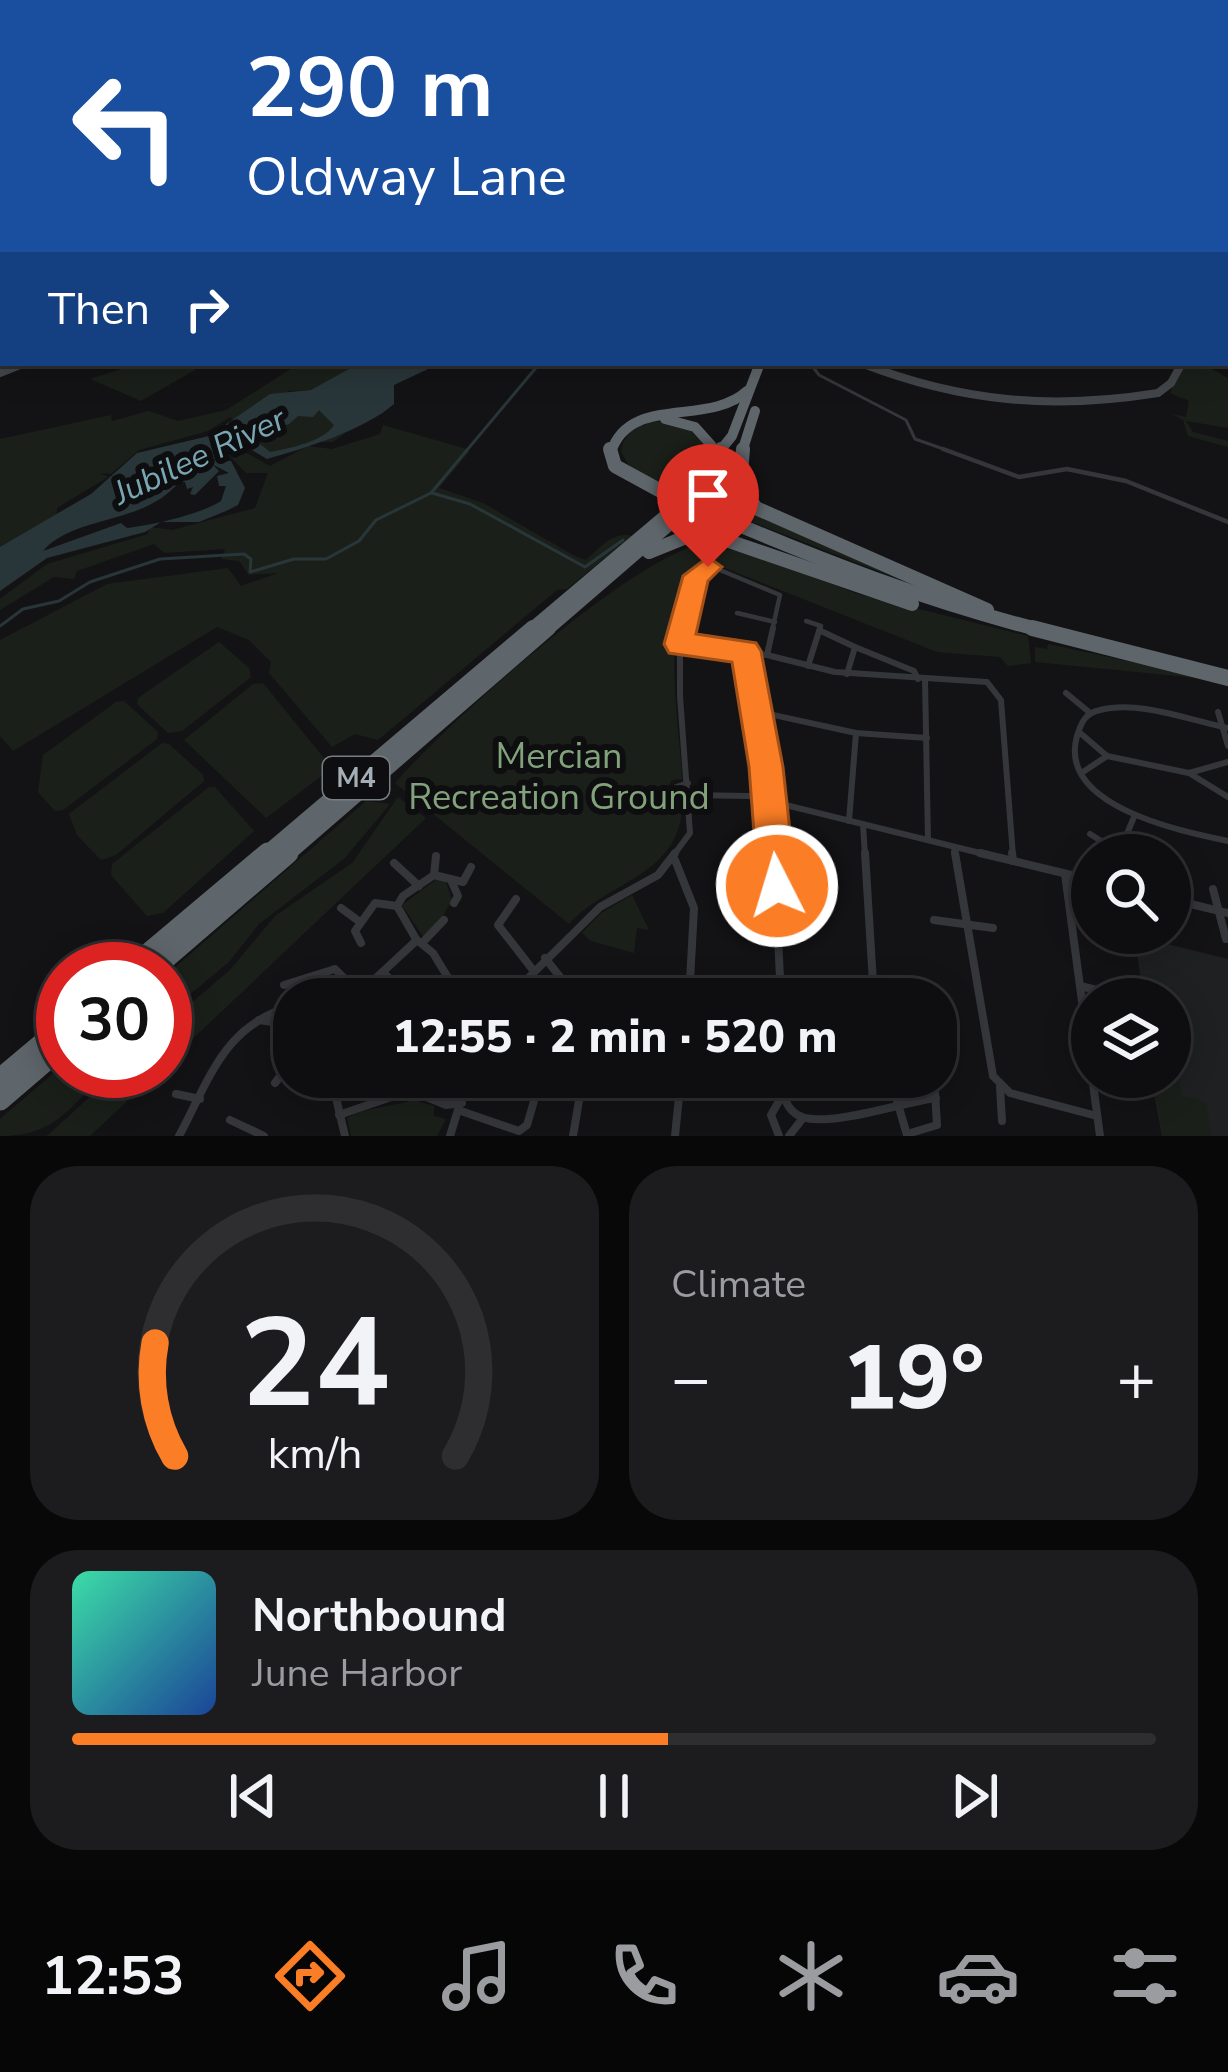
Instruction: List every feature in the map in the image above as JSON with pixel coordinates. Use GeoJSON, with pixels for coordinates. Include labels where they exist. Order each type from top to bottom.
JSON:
{"type":"FeatureCollection","features":[{"type":"Feature","properties":{"kind":"highway","name":"M4"},"geometry":{"type":"LineString","coordinates":[[762,366],[745,395],[732,406],[632,422],[615,436],[610,453],[615,466],[712,512],[886,581],[1003,620]]}},
{"type":"Feature","properties":{"kind":"highway","name":"M4"},"geometry":{"type":"LineString","coordinates":[[763,366],[735,473],[741,493],[756,508],[1003,620]]}},
{"type":"Feature","properties":{"kind":"highway","name":"M4"},"geometry":{"type":"LineString","coordinates":[[162,942],[633,545],[694,487],[737,427],[763,366]]}},
{"type":"Feature","properties":{"kind":"highway","name":"M4"},"geometry":{"type":"LineString","coordinates":[[185,942],[591,594],[701,493],[733,451],[754,411]]}},
{"type":"Feature","properties":{"kind":"highway","name":"M4"},"geometry":{"type":"LineString","coordinates":[[660,489],[629,472],[617,450],[631,427],[659,419],[692,425],[709,439],[710,456],[694,487]]}},
{"type":"Feature","properties":{"kind":"highway","name":"M4"},"geometry":{"type":"LineString","coordinates":[[591,594],[664,543],[713,537],[864,591],[1228,674]]}},
{"type":"Feature","properties":{"kind":"highway"},"geometry":{"type":"LineString","coordinates":[[0,1079],[36,1048]]}},
{"type":"Feature","properties":{"kind":"highway"},"geometry":{"type":"LineString","coordinates":[[0,1100],[36,1069]]}},
{"type":"Feature","properties":{"kind":"main road"},"geometry":{"type":"LineString","coordinates":[[869,366],[950,395],[1041,407],[1158,393],[1168,387],[1180,366]]}},
{"type":"Feature","properties":{"kind":"street"},"geometry":{"type":"LineString","coordinates":[[812,366],[819,375],[910,422],[915,440],[1024,478],[1067,469],[1126,481],[1228,522]]}},
{"type":"Feature","properties":{"kind":"street"},"geometry":{"type":"LineString","coordinates":[[526,978],[600,907],[658,875],[690,833],[679,644],[696,576],[708,567],[777,592],[766,655]]}},
{"type":"Feature","properties":{"kind":"street"},"geometry":{"type":"LineString","coordinates":[[737,613],[775,622]]}},
{"type":"Feature","properties":{"kind":"street"},"geometry":{"type":"LineString","coordinates":[[806,621],[821,626],[808,666]]}},
{"type":"Feature","properties":{"kind":"street"},"geometry":{"type":"LineString","coordinates":[[823,632],[914,671],[922,679],[928,841]]}},
{"type":"Feature","properties":{"kind":"street"},"geometry":{"type":"LineString","coordinates":[[679,644],[746,651],[847,674],[987,682],[1001,700],[1013,861]]}},
{"type":"Feature","properties":{"kind":"street"},"geometry":{"type":"LineString","coordinates":[[847,674],[855,646]]}},
{"type":"Feature","properties":{"kind":"street"},"geometry":{"type":"LineString","coordinates":[[746,651],[769,801],[781,978]]}},
{"type":"Feature","properties":{"kind":"street"},"geometry":{"type":"LineString","coordinates":[[1066,693],[1090,713]]}},
{"type":"Feature","properties":{"kind":"street"},"geometry":{"type":"LineString","coordinates":[[1225,727],[1129,707],[1090,713],[1077,731],[1076,752],[1083,772],[1111,802],[1134,817],[1228,841]]}},
{"type":"Feature","properties":{"kind":"street"},"geometry":{"type":"LineString","coordinates":[[755,711],[856,733],[927,738]]}},
{"type":"Feature","properties":{"kind":"street"},"geometry":{"type":"LineString","coordinates":[[1218,712],[1228,746]]}},
{"type":"Feature","properties":{"kind":"street"},"geometry":{"type":"LineString","coordinates":[[1077,731],[1107,756],[1189,773],[1228,796]]}},
{"type":"Feature","properties":{"kind":"street"},"geometry":{"type":"LineString","coordinates":[[849,821],[856,733]]}},
{"type":"Feature","properties":{"kind":"street"},"geometry":{"type":"LineString","coordinates":[[1083,772],[1107,756]]}},
{"type":"Feature","properties":{"kind":"street"},"geometry":{"type":"LineString","coordinates":[[1189,773],[1228,762]]}},
{"type":"Feature","properties":{"kind":"street"},"geometry":{"type":"LineString","coordinates":[[688,783],[671,789],[669,796],[690,807]]}},
{"type":"Feature","properties":{"kind":"street"},"geometry":{"type":"LineString","coordinates":[[689,795],[721,793],[769,801],[1071,875]]}},
{"type":"Feature","properties":{"kind":"street"},"geometry":{"type":"LineString","coordinates":[[1126,834],[1134,817]]}},
{"type":"Feature","properties":{"kind":"street"},"geometry":{"type":"LineString","coordinates":[[862,824],[873,978]]}},
{"type":"Feature","properties":{"kind":"street"},"geometry":{"type":"LineString","coordinates":[[954,847],[990,1064],[1000,1087],[1002,1121]]}},
{"type":"Feature","properties":{"kind":"street"},"geometry":{"type":"LineString","coordinates":[[397,906],[434,875],[436,856]]}},
{"type":"Feature","properties":{"kind":"street"},"geometry":{"type":"LineString","coordinates":[[674,859],[691,883],[690,978]]}},
{"type":"Feature","properties":{"kind":"street"},"geometry":{"type":"LineString","coordinates":[[394,862],[419,886]]}},
{"type":"Feature","properties":{"kind":"street"},"geometry":{"type":"LineString","coordinates":[[434,875],[464,882],[471,867]]}},
{"type":"Feature","properties":{"kind":"street"},"geometry":{"type":"LineString","coordinates":[[1065,874],[1079,978]]}},
{"type":"Feature","properties":{"kind":"street"},"geometry":{"type":"LineString","coordinates":[[451,880],[458,896],[454,903]]}},
{"type":"Feature","properties":{"kind":"street"},"geometry":{"type":"LineString","coordinates":[[1214,889],[1226,939]]}},
{"type":"Feature","properties":{"kind":"street"},"geometry":{"type":"LineString","coordinates":[[516,899],[499,925],[533,970]]}},
{"type":"Feature","properties":{"kind":"street"},"geometry":{"type":"LineString","coordinates":[[361,943],[355,931],[375,903],[397,906],[446,978]]}},
{"type":"Feature","properties":{"kind":"street"},"geometry":{"type":"LineString","coordinates":[[1191,904],[1223,912]]}},
{"type":"Feature","properties":{"kind":"street"},"geometry":{"type":"LineString","coordinates":[[340,908],[359,922]]}},
{"type":"Feature","properties":{"kind":"street"},"geometry":{"type":"LineString","coordinates":[[375,978],[444,920]]}},
{"type":"Feature","properties":{"kind":"street"},"geometry":{"type":"LineString","coordinates":[[934,920],[993,928]]}},
{"type":"Feature","properties":{"kind":"street"},"geometry":{"type":"LineString","coordinates":[[545,958],[561,978]]}},
{"type":"Feature","properties":{"kind":"street"},"geometry":{"type":"LineString","coordinates":[[301,978],[335,969],[344,978]]}},
{"type":"Feature","properties":{"kind":"street"},"geometry":{"type":"LineString","coordinates":[[383,972],[389,978]]}},
{"type":"Feature","properties":{"kind":"street"},"geometry":{"type":"LineString","coordinates":[[179,1136],[224,1048],[246,1026],[273,1014]]}},
{"type":"Feature","properties":{"kind":"street"},"geometry":{"type":"LineString","coordinates":[[259,1020],[273,1022]]}},
{"type":"Feature","properties":{"kind":"street"},"geometry":{"type":"LineString","coordinates":[[1000,1087],[1097,1116]]}},
{"type":"Feature","properties":{"kind":"street"},"geometry":{"type":"LineString","coordinates":[[192,1097],[200,1099]]}},
{"type":"Feature","properties":{"kind":"street"},"geometry":{"type":"LineString","coordinates":[[339,1098],[344,1136]]}},
{"type":"Feature","properties":{"kind":"street"},"geometry":{"type":"LineString","coordinates":[[339,1115],[388,1098]]}},
{"type":"Feature","properties":{"kind":"street"},"geometry":{"type":"LineString","coordinates":[[428,1098],[519,1131],[527,1124],[535,1098]]}},
{"type":"Feature","properties":{"kind":"street"},"geometry":{"type":"LineString","coordinates":[[450,1136],[464,1098]]}},
{"type":"Feature","properties":{"kind":"street"},"geometry":{"type":"LineString","coordinates":[[574,1136],[580,1098]]}},
{"type":"Feature","properties":{"kind":"street"},"geometry":{"type":"LineString","coordinates":[[675,1136],[679,1098]]}},
{"type":"Feature","properties":{"kind":"street"},"geometry":{"type":"LineString","coordinates":[[779,1098],[770,1115],[779,1136]]}},
{"type":"Feature","properties":{"kind":"street"},"geometry":{"type":"LineString","coordinates":[[784,1098],[803,1118],[818,1120],[896,1101],[936,1098],[938,1125],[907,1135],[896,1101],[895,1098]]}},
{"type":"Feature","properties":{"kind":"street"},"geometry":{"type":"LineString","coordinates":[[1095,1098],[1100,1136]]}},
{"type":"Feature","properties":{"kind":"street"},"geometry":{"type":"LineString","coordinates":[[789,1136],[803,1118]]}},
{"type":"Feature","properties":{"kind":"street"},"geometry":{"type":"LineString","coordinates":[[230,1120],[257,1134]]}},
{"type":"Feature","properties":{"kind":"shaded area"},"geometry":{"type":"Polygon","coordinates":[[[1191,950],[1228,959],[1228,1136],[1162,1136],[1155,1098],[1191,1098],[1191,978],[1140,978],[1137,954],[1191,954],[1191,950]]]}},
{"type":"Feature","properties":{"kind":"green space"},"geometry":{"type":"Polygon","coordinates":[[[131,366],[202,366],[141,401],[90,379],[131,366]]]}},
{"type":"Feature","properties":{"kind":"green space"},"geometry":{"type":"Polygon","coordinates":[[[295,366],[363,366],[311,390],[288,391],[284,400],[236,422],[230,417],[208,431],[139,450],[111,474],[100,473],[108,477],[57,508],[57,516],[0,547],[0,439],[111,415],[112,421],[149,411],[178,421],[226,410],[295,366]]]}},
{"type":"Feature","properties":{"kind":"green space"},"geometry":{"type":"Polygon","coordinates":[[[1181,366],[1206,366],[1228,378],[1228,428],[1186,421],[1193,432],[1228,441],[1228,447],[1188,436],[1183,420],[1172,414],[1186,417],[1189,401],[1170,393],[1181,366]]]}},
{"type":"Feature","properties":{"kind":"green space"},"geometry":{"type":"Polygon","coordinates":[[[391,387],[394,400],[382,414],[364,419],[333,442],[311,442],[267,459],[247,447],[249,434],[316,407],[331,414],[333,410],[320,407],[343,391],[391,387]]]}},
{"type":"Feature","properties":{"kind":"green space"},"geometry":{"type":"Polygon","coordinates":[[[665,421],[687,425],[705,438],[706,459],[681,493],[632,470],[621,452],[626,437],[636,428],[665,421]]]}},
{"type":"Feature","properties":{"kind":"green space"},"geometry":{"type":"Polygon","coordinates":[[[383,425],[467,449],[439,488],[483,503],[575,556],[586,560],[613,538],[632,536],[567,589],[557,590],[378,740],[355,734],[332,747],[269,673],[271,662],[249,640],[217,627],[13,751],[0,736],[0,640],[107,584],[228,568],[241,586],[278,573],[249,575],[239,561],[221,559],[225,549],[164,553],[154,544],[77,571],[74,579],[54,577],[0,610],[0,599],[47,564],[148,534],[149,527],[172,530],[255,508],[268,473],[246,473],[226,452],[234,446],[270,466],[308,446],[332,449],[380,434],[383,425]]]}},
{"type":"Feature","properties":{"kind":"green space"},"geometry":{"type":"Polygon","coordinates":[[[730,467],[733,484],[745,503],[937,594],[701,502],[730,467]]]}},
{"type":"Feature","properties":{"kind":"green space","name":"Mercian Recreation Ground"},"geometry":{"type":"Polygon","coordinates":[[[694,546],[745,551],[858,594],[1028,636],[1031,663],[1008,666],[1000,657],[937,652],[715,564],[699,568],[679,616],[675,643],[682,779],[672,780],[665,791],[669,806],[682,811],[677,833],[653,864],[569,924],[395,783],[493,687],[581,615],[662,560],[694,546]]]}},
{"type":"Feature","properties":{"kind":"green space"},"geometry":{"type":"Polygon","coordinates":[[[219,642],[249,668],[251,677],[182,731],[168,733],[137,704],[138,698],[219,642]]]}},
{"type":"Feature","properties":{"kind":"green space"},"geometry":{"type":"Polygon","coordinates":[[[1048,644],[1218,680],[1035,662],[1035,647],[1047,649],[1048,644]]]}},
{"type":"Feature","properties":{"kind":"green space"},"geometry":{"type":"Polygon","coordinates":[[[263,683],[332,768],[266,818],[184,740],[253,684],[263,683]]]}},
{"type":"Feature","properties":{"kind":"green space"},"geometry":{"type":"Polygon","coordinates":[[[124,701],[158,732],[157,739],[63,810],[55,811],[38,792],[43,755],[116,702],[124,701]]]}},
{"type":"Feature","properties":{"kind":"green space"},"geometry":{"type":"Polygon","coordinates":[[[162,743],[169,744],[204,781],[116,855],[101,860],[77,835],[69,814],[162,743]]]}},
{"type":"Feature","properties":{"kind":"green space"},"geometry":{"type":"Polygon","coordinates":[[[215,787],[254,831],[163,913],[147,916],[111,875],[112,864],[215,787]]]}},
{"type":"Feature","properties":{"kind":"green space"},"geometry":{"type":"Polygon","coordinates":[[[398,797],[426,818],[192,1039],[192,1002],[230,970],[275,916],[352,863],[398,797]]]}},
{"type":"Feature","properties":{"kind":"green space"},"geometry":{"type":"Polygon","coordinates":[[[366,801],[390,804],[345,858],[259,924],[229,962],[192,993],[192,952],[366,801]]]}},
{"type":"Feature","properties":{"kind":"green space"},"geometry":{"type":"Polygon","coordinates":[[[437,879],[446,882],[452,900],[424,938],[402,905],[437,879]]]}},
{"type":"Feature","properties":{"kind":"green space"},"geometry":{"type":"Polygon","coordinates":[[[632,895],[649,930],[637,928],[634,953],[591,941],[582,933],[601,913],[632,895]]]}},
{"type":"Feature","properties":{"kind":"green space"},"geometry":{"type":"Polygon","coordinates":[[[36,1088],[36,1098],[80,1098],[35,1131],[0,1136],[0,1119],[36,1088]]]}},
{"type":"Feature","properties":{"kind":"green space"},"geometry":{"type":"Polygon","coordinates":[[[89,1098],[130,1098],[90,1136],[47,1136],[89,1098]]]}},
{"type":"Feature","properties":{"kind":"green space"},"geometry":{"type":"Polygon","coordinates":[[[1157,1098],[1206,1102],[1212,1136],[1163,1136],[1157,1098]]]}},
{"type":"Feature","properties":{"kind":"green space"},"geometry":{"type":"Polygon","coordinates":[[[414,1100],[434,1106],[434,1116],[446,1119],[437,1136],[351,1136],[347,1118],[414,1100]]]}},
{"type":"Feature","properties":{"kind":"water","name":"Jubilee River"},"geometry":{"type":"Polygon","coordinates":[[[355,366],[435,366],[394,385],[394,404],[334,437],[267,459],[247,447],[245,438],[212,457],[220,453],[223,457],[218,461],[231,461],[245,488],[238,505],[199,522],[161,522],[145,532],[47,558],[0,591],[0,547],[91,494],[137,453],[209,436],[270,394],[311,390],[355,366]],[[319,410],[313,417],[298,416],[289,424],[250,436],[270,452],[322,436],[334,425],[319,410]],[[204,460],[196,466],[213,465],[219,471],[195,495],[190,494],[193,487],[187,489],[185,482],[179,482],[147,506],[73,531],[43,551],[121,523],[127,528],[200,511],[221,501],[226,486],[219,486],[217,476],[229,473],[204,460]]]}},
{"type":"Feature","properties":{"kind":"waterway"},"geometry":{"type":"LineString","coordinates":[[0,626],[23,609],[59,601],[90,582],[160,559],[244,554],[251,559],[250,572],[294,559],[326,559],[359,541],[376,520],[431,493],[537,366]]}},
{"type":"Feature","properties":{"kind":"waterway"},"geometry":{"type":"LineString","coordinates":[[432,493],[470,504],[585,567],[623,540]]}},
{"type":"Feature","properties":{"kind":"route"},"geometry":{"type":"LineString","coordinates":[[708,567],[696,576],[679,644],[746,651],[766,767],[777,886]]}}]}
